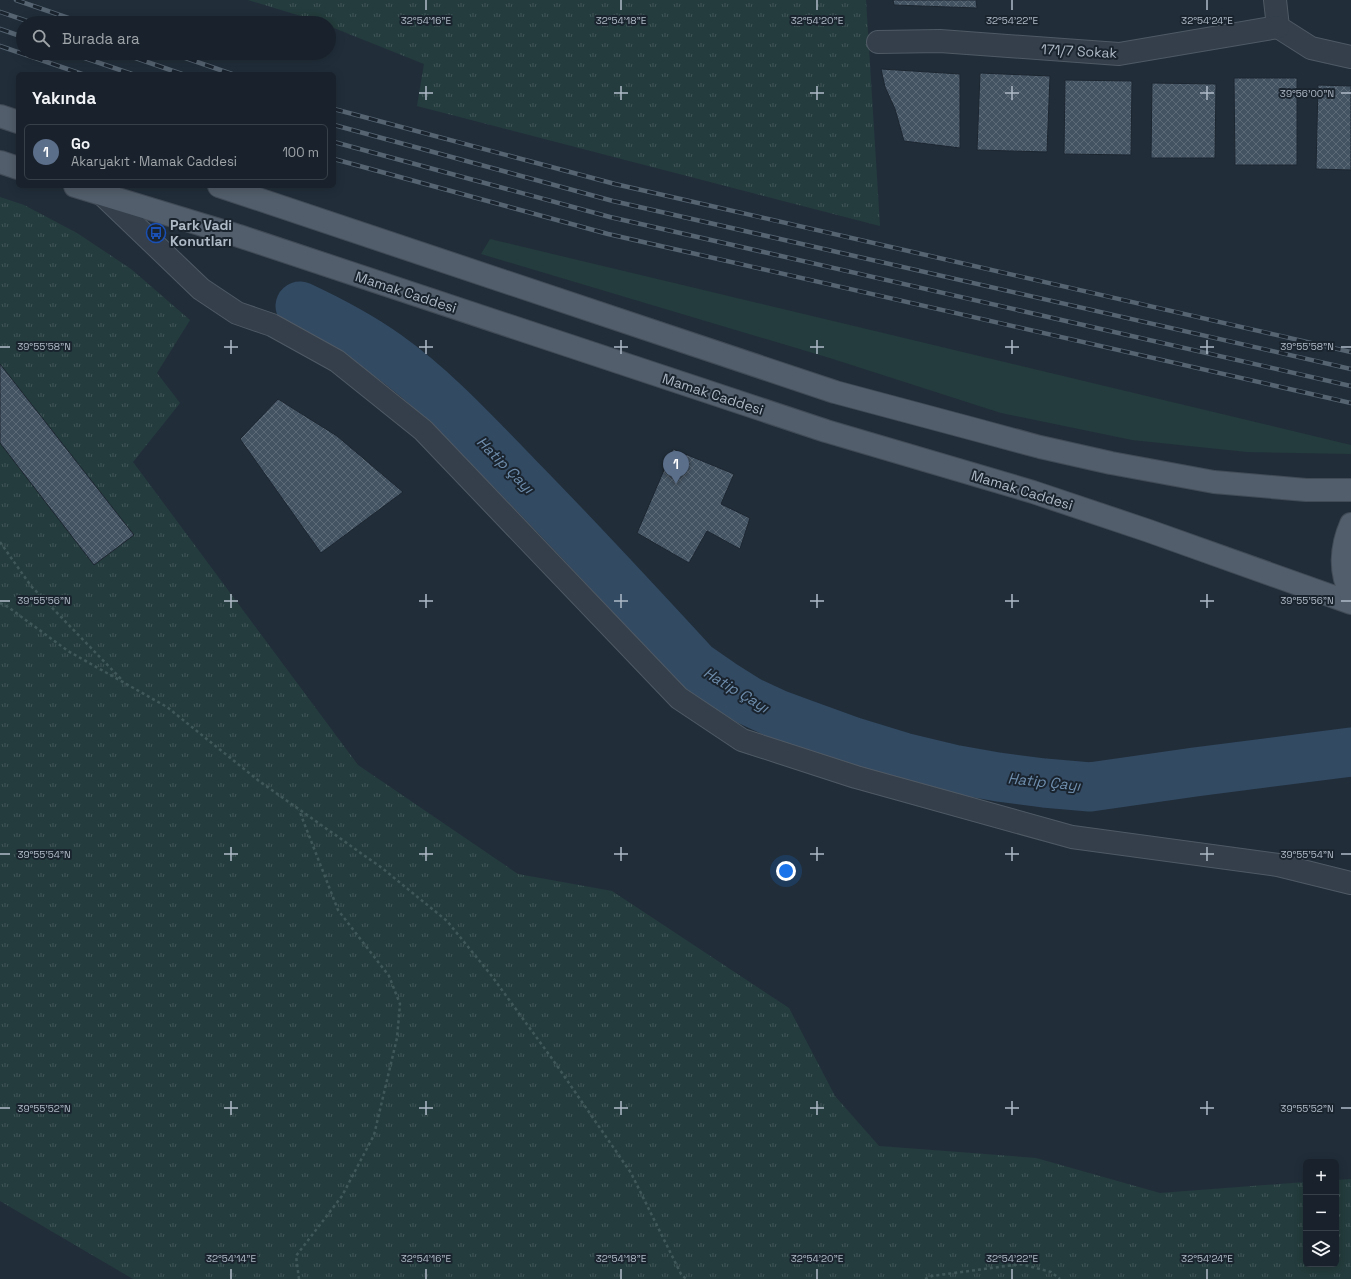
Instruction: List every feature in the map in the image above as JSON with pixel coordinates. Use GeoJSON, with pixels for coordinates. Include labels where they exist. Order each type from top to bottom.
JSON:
{"type":"FeatureCollection","features":[{"type":"Feature","properties":{"kind":"main road"},"geometry":{"type":"LineString","coordinates":[[0,116],[16,121]]}},
{"type":"Feature","properties":{"kind":"main road"},"geometry":{"type":"LineString","coordinates":[[0,162],[16,167]]}},
{"type":"Feature","properties":{"kind":"main road","name":"Mamak Caddesi"},"geometry":{"type":"LineString","coordinates":[[81,188],[238,236],[826,431],[1033,492],[1149,531],[1351,603]]}},
{"type":"Feature","properties":{"kind":"main road"},"geometry":{"type":"LineString","coordinates":[[225,188],[835,392],[1040,447],[1112,463],[1214,482],[1306,490],[1351,490]]}},
{"type":"Feature","properties":{"kind":"main road"},"geometry":{"type":"LineString","coordinates":[[1351,524],[1344,545],[1342,566],[1347,586],[1351,594]]}},
{"type":"Feature","properties":{"kind":"street"},"geometry":{"type":"LineString","coordinates":[[1275,0],[1278,27],[1311,48],[1351,57]]}},
{"type":"Feature","properties":{"kind":"street","name":"171/7 Sokak"},"geometry":{"type":"LineString","coordinates":[[878,42],[940,41],[1118,54],[1278,27]]}},
{"type":"Feature","properties":{"kind":"street"},"geometry":{"type":"LineString","coordinates":[[103,195],[201,289],[237,312],[272,325],[337,361],[423,430],[679,698],[742,740],[856,776],[1072,837],[1278,865],[1351,883]]}},
{"type":"Feature","properties":{"kind":"path"},"geometry":{"type":"LineString","coordinates":[[0,542],[31,586],[126,684]]}},
{"type":"Feature","properties":{"kind":"path"},"geometry":{"type":"LineString","coordinates":[[0,603],[8,607],[68,651],[168,707],[259,781],[382,868],[447,921],[491,975],[553,1060],[631,1173],[681,1274],[686,1279]]}},
{"type":"Feature","properties":{"kind":"path"},"geometry":{"type":"LineString","coordinates":[[299,809],[338,910],[389,976],[400,1004],[397,1038],[374,1135],[342,1196],[296,1256],[299,1279]]}},
{"type":"Feature","properties":{"kind":"path"},"geometry":{"type":"LineString","coordinates":[[925,1279],[932,1276],[1021,1264],[1051,1272],[1060,1279]]}},
{"type":"Feature","properties":{"kind":"green space"},"geometry":{"type":"Polygon","coordinates":[[[248,0],[866,0],[880,226],[417,106],[424,64],[336,29],[336,16],[301,16],[248,0]]]}},
{"type":"Feature","properties":{"kind":"green space"},"geometry":{"type":"Polygon","coordinates":[[[0,197],[24,205],[77,233],[131,269],[190,320],[157,373],[180,403],[133,462],[358,765],[518,874],[612,891],[789,1008],[835,1096],[879,1146],[1036,1158],[1160,1193],[1303,1182],[1303,1267],[1339,1267],[1339,1180],[1351,1179],[1351,1279],[133,1279],[0,1201],[0,197]]]}},
{"type":"Feature","properties":{"kind":"green space"},"geometry":{"type":"Polygon","coordinates":[[[490,239],[1351,445],[1351,454],[1247,452],[1132,440],[1001,413],[833,359],[481,254],[490,239]]]}},
{"type":"Feature","properties":{"kind":"building"},"geometry":{"type":"Polygon","coordinates":[[[893,0],[976,0],[977,8],[894,5],[893,0]]]}},
{"type":"Feature","properties":{"kind":"building"},"geometry":{"type":"Polygon","coordinates":[[[881,69],[960,74],[960,148],[904,141],[895,109],[885,87],[881,69]]]}},
{"type":"Feature","properties":{"kind":"building"},"geometry":{"type":"Polygon","coordinates":[[[980,73],[1050,76],[1047,152],[977,150],[980,73]]]}},
{"type":"Feature","properties":{"kind":"building"},"geometry":{"type":"Polygon","coordinates":[[[1234,78],[1297,78],[1297,165],[1235,165],[1234,78]]]}},
{"type":"Feature","properties":{"kind":"building"},"geometry":{"type":"Polygon","coordinates":[[[1065,80],[1132,81],[1131,155],[1064,154],[1065,80]]]}},
{"type":"Feature","properties":{"kind":"building"},"geometry":{"type":"Polygon","coordinates":[[[1152,83],[1216,84],[1215,158],[1151,158],[1152,83]]]}},
{"type":"Feature","properties":{"kind":"building"},"geometry":{"type":"Polygon","coordinates":[[[1318,85],[1351,86],[1351,170],[1316,169],[1318,85]]]}},
{"type":"Feature","properties":{"kind":"building"},"geometry":{"type":"Polygon","coordinates":[[[0,364],[134,535],[94,565],[0,443],[0,364]]]}},
{"type":"Feature","properties":{"kind":"building"},"geometry":{"type":"Polygon","coordinates":[[[278,399],[337,436],[403,492],[321,553],[240,439],[278,399]]]}},
{"type":"Feature","properties":{"kind":"building"},"geometry":{"type":"Polygon","coordinates":[[[673,449],[734,474],[721,504],[750,518],[740,549],[707,531],[689,563],[637,533],[673,449]]]}},
{"type":"Feature","properties":{"kind":"waterway","name":"Hatip Çayı"},"geometry":{"type":"LineString","coordinates":[[300,306],[355,334],[387,355],[422,382],[471,428],[540,499],[696,666],[749,701],[777,714],[854,742],[903,757],[953,769],[998,777],[1090,787],[1351,752]]}},
{"type":"Feature","properties":{"kind":"railway"},"geometry":{"type":"LineString","coordinates":[[16,0],[63,16]]}},
{"type":"Feature","properties":{"kind":"railway"},"geometry":{"type":"LineString","coordinates":[[0,12],[16,17]]}},
{"type":"Feature","properties":{"kind":"railway"},"geometry":{"type":"LineString","coordinates":[[0,29],[16,35]]}},
{"type":"Feature","properties":{"kind":"railway"},"geometry":{"type":"LineString","coordinates":[[0,46],[16,51]]}},
{"type":"Feature","properties":{"kind":"railway"},"geometry":{"type":"LineString","coordinates":[[41,60],[76,72]]}},
{"type":"Feature","properties":{"kind":"railway"},"geometry":{"type":"LineString","coordinates":[[91,60],[126,72]]}},
{"type":"Feature","properties":{"kind":"railway"},"geometry":{"type":"LineString","coordinates":[[141,60],[176,72]]}},
{"type":"Feature","properties":{"kind":"railway"},"geometry":{"type":"LineString","coordinates":[[191,60],[226,72]]}},
{"type":"Feature","properties":{"kind":"railway"},"geometry":{"type":"LineString","coordinates":[[336,110],[615,184],[1351,352]]}},
{"type":"Feature","properties":{"kind":"railway"},"geometry":{"type":"LineString","coordinates":[[336,126],[613,201],[1351,369]]}},
{"type":"Feature","properties":{"kind":"railway"},"geometry":{"type":"LineString","coordinates":[[336,143],[610,217],[1351,386]]}},
{"type":"Feature","properties":{"kind":"railway"},"geometry":{"type":"LineString","coordinates":[[336,160],[608,234],[1351,403]]}},
{"type":"Feature","properties":{"kind":"place","name":"Park Vadi Konutları"},"geometry":{"type":"Point","coordinates":[156,233]}},
{"type":"Feature","properties":{"kind":"place","name":"Go"},"geometry":{"type":"Point","coordinates":[676,484]}}]}
